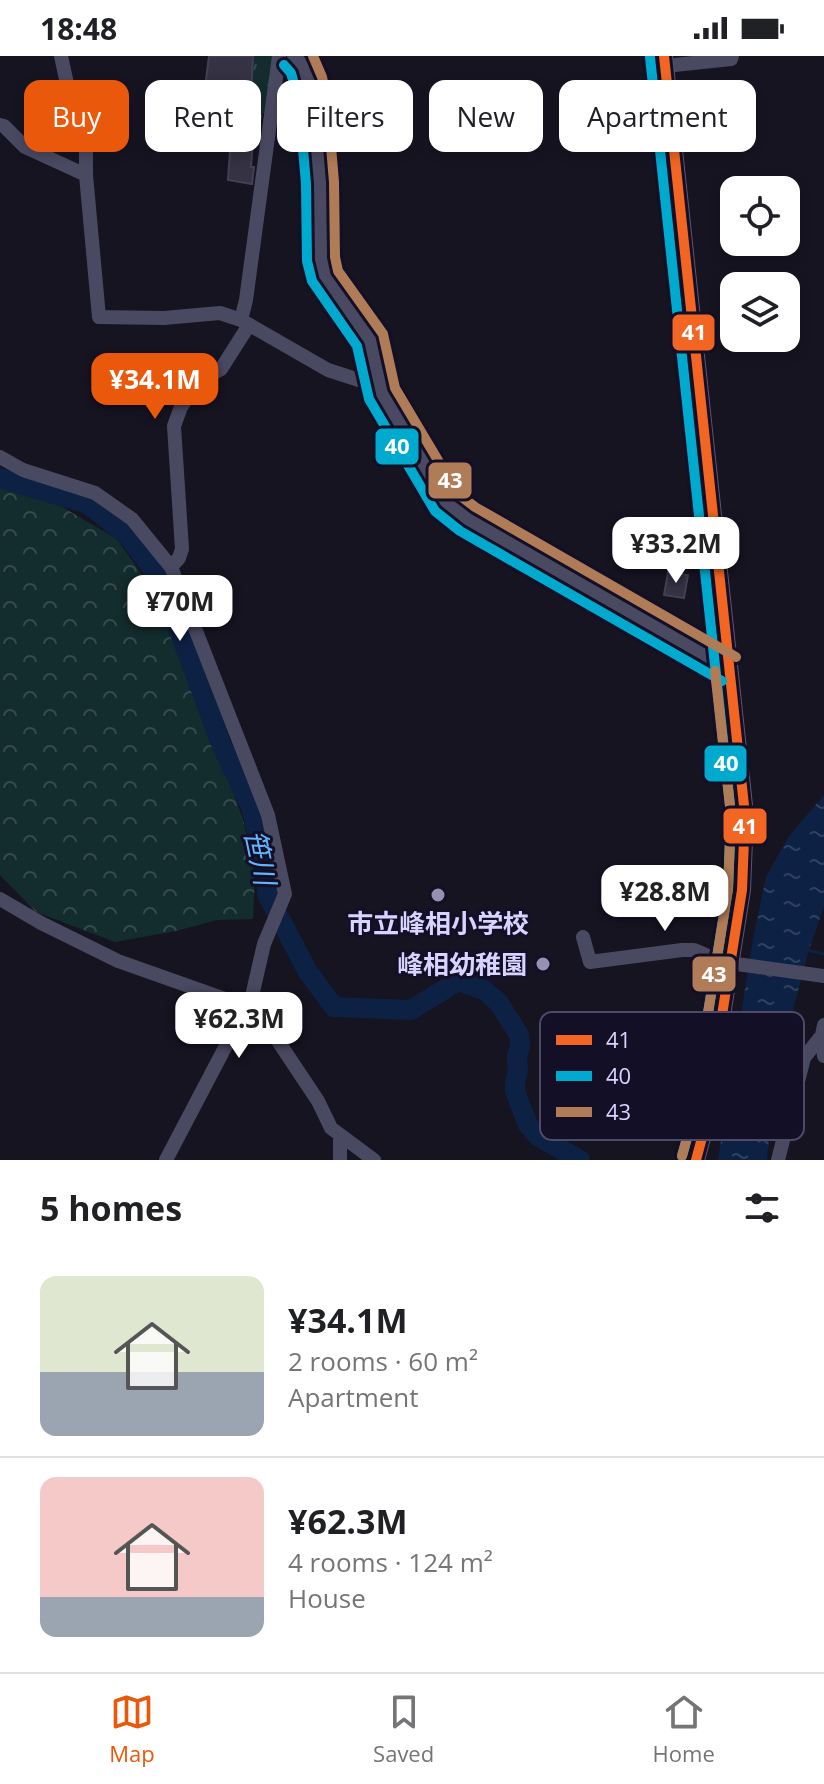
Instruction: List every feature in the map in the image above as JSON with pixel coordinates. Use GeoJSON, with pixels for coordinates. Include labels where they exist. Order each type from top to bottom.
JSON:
{"type":"FeatureCollection","features":[{"type":"Feature","properties":{"kind":"main road"},"geometry":{"type":"LineString","coordinates":[[665,61],[745,815],[737,965],[728,1012]]}},
{"type":"Feature","properties":{"kind":"main road"},"geometry":{"type":"LineString","coordinates":[[696,1160],[701,1140]]}},
{"type":"Feature","properties":{"kind":"street"},"geometry":{"type":"LineString","coordinates":[[61,56],[71,102],[86,133],[86,175],[99,317],[164,318],[220,313],[245,322],[328,370],[362,381],[382,393]]}},
{"type":"Feature","properties":{"kind":"street"},"geometry":{"type":"LineString","coordinates":[[171,567],[182,549],[174,426],[181,407],[194,388],[221,369],[245,322],[279,56]]}},
{"type":"Feature","properties":{"kind":"street"},"geometry":{"type":"LineString","coordinates":[[294,56],[303,66],[313,100],[320,183],[321,259],[325,277],[370,340],[382,393],[447,504],[467,519],[729,669]]}},
{"type":"Feature","properties":{"kind":"street"},"geometry":{"type":"LineString","coordinates":[[665,61],[731,59],[732,56]]}},
{"type":"Feature","properties":{"kind":"street"},"geometry":{"type":"LineString","coordinates":[[0,125],[25,147],[86,175]]}},
{"type":"Feature","properties":{"kind":"street"},"geometry":{"type":"LineString","coordinates":[[0,457],[23,470],[95,493],[132,519],[171,567],[268,815],[285,894],[264,944],[249,1001],[166,1160]]}},
{"type":"Feature","properties":{"kind":"street"},"geometry":{"type":"LineString","coordinates":[[0,899],[118,961],[249,1001],[318,1101],[331,1128],[374,1160]]}},
{"type":"Feature","properties":{"kind":"street"},"geometry":{"type":"LineString","coordinates":[[583,937],[590,962],[694,950],[722,962],[824,976]]}},
{"type":"Feature","properties":{"kind":"street"},"geometry":{"type":"LineString","coordinates":[[823,1030],[824,1056]]}},
{"type":"Feature","properties":{"kind":"street"},"geometry":{"type":"LineString","coordinates":[[804,1058],[823,1030]]}},
{"type":"Feature","properties":{"kind":"street"},"geometry":{"type":"LineString","coordinates":[[340,1135],[340,1160]]}},
{"type":"Feature","properties":{"kind":"street"},"geometry":{"type":"LineString","coordinates":[[778,1160],[783,1140]]}},
{"type":"Feature","properties":{"kind":"green space"},"geometry":{"type":"Polygon","coordinates":[[[253,56],[275,56],[267,114],[261,114],[261,80],[252,80],[253,56]]]}},
{"type":"Feature","properties":{"kind":"green space"},"geometry":{"type":"Polygon","coordinates":[[[0,484],[47,498],[117,539],[152,589],[202,708],[243,819],[255,875],[253,919],[217,920],[115,942],[36,912],[0,875],[0,484]]]}},
{"type":"Feature","properties":{"kind":"water"},"geometry":{"type":"Polygon","coordinates":[[[824,795],[824,906],[792,1012],[741,1012],[766,877],[789,836],[824,795]]]}},
{"type":"Feature","properties":{"kind":"water"},"geometry":{"type":"Polygon","coordinates":[[[721,1140],[769,1140],[767,1160],[718,1160],[721,1140]]]}},
{"type":"Feature","properties":{"kind":"building"},"geometry":{"type":"Polygon","coordinates":[[[209,56],[253,56],[252,80],[206,80],[209,56]]]}},
{"type":"Feature","properties":{"kind":"building"},"geometry":{"type":"Polygon","coordinates":[[[230,152],[252,152],[252,184],[228,180],[230,152]]]}},
{"type":"Feature","properties":{"kind":"building"},"geometry":{"type":"Polygon","coordinates":[[[668,572],[688,575],[684,598],[664,595],[668,572]]]}},
{"type":"Feature","properties":{"kind":"waterway","name":"笹川"},"geometry":{"type":"LineString","coordinates":[[0,478],[88,504],[128,536],[160,579],[222,746],[251,807],[267,873],[267,894],[308,972],[334,1007],[411,1010],[458,981],[484,990],[499,1003],[519,1035],[515,1091],[528,1125],[540,1138]]}},
{"type":"Feature","properties":{"kind":"waterway"},"geometry":{"type":"LineString","coordinates":[[808,950],[824,954]]}},
{"type":"Feature","properties":{"kind":"waterway","name":"笹川"},"geometry":{"type":"LineString","coordinates":[[544,1140],[580,1160]]}},
{"type":"Feature","properties":{"kind":"transit line","name":"43"},"geometry":{"type":"LineString","coordinates":[[313,56],[327,99],[338,271],[383,334],[395,388],[458,494],[475,507],[736,657]]}},
{"type":"Feature","properties":{"kind":"transit line","name":"41"},"geometry":{"type":"LineString","coordinates":[[664,56],[745,815],[742,890],[722,1012]]}},
{"type":"Feature","properties":{"kind":"transit line","name":"40"},"geometry":{"type":"LineString","coordinates":[[650,57],[731,815],[728,889],[708,1012]]}},
{"type":"Feature","properties":{"kind":"transit line","name":"40"},"geometry":{"type":"LineString","coordinates":[[284,65],[291,73],[299,102],[306,184],[307,261],[312,281],[357,346],[369,399],[435,511],[460,531],[722,681]]}},
{"type":"Feature","properties":{"kind":"transit line","name":"43"},"geometry":{"type":"LineString","coordinates":[[708,1012],[728,889],[731,815],[715,671]]}},
{"type":"Feature","properties":{"kind":"transit line","name":"40"},"geometry":{"type":"LineString","coordinates":[[682,1156],[686,1140]]}},
{"type":"Feature","properties":{"kind":"transit line","name":"43"},"geometry":{"type":"LineString","coordinates":[[682,1156],[686,1140]]}},
{"type":"Feature","properties":{"kind":"transit line","name":"41"},"geometry":{"type":"LineString","coordinates":[[696,1160],[701,1140]]}},
{"type":"Feature","properties":{"kind":"place","name":"市立峰相小学校"},"geometry":{"type":"Point","coordinates":[438,895]}},
{"type":"Feature","properties":{"kind":"place","name":"峰相幼稚園"},"geometry":{"type":"Point","coordinates":[543,964]}}]}
